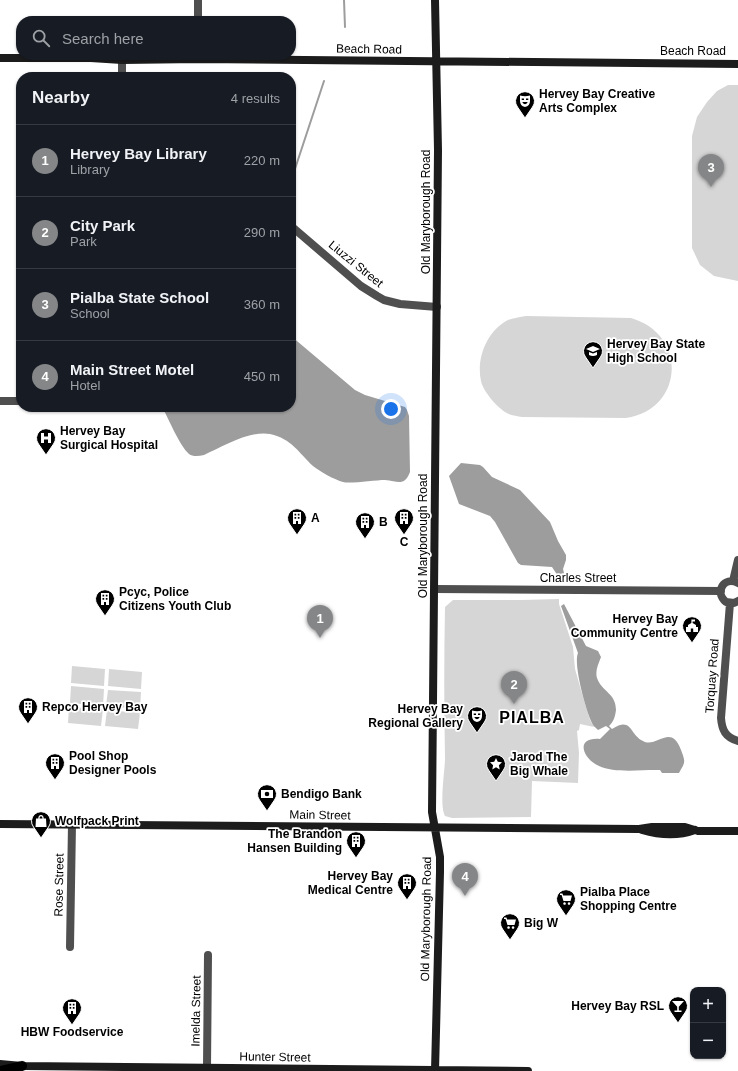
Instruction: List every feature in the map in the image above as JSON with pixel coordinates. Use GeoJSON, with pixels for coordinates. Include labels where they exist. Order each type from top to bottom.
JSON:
{"type":"FeatureCollection","features":[{"type":"Feature","properties":{"kind":"main road"},"geometry":{"type":"LineString","coordinates":[[1,1070],[22,1066]]}},
{"type":"Feature","properties":{"kind":"street"},"geometry":{"type":"LineString","coordinates":[[198,0],[198,16]]}},
{"type":"Feature","properties":{"kind":"street","name":"Old Maryborough Road"},"geometry":{"type":"LineString","coordinates":[[435,0],[438,150],[432,812],[440,857],[435,1071]]}},
{"type":"Feature","properties":{"kind":"street","name":"Beach Road"},"geometry":{"type":"LineString","coordinates":[[0,58],[16,58]]}},
{"type":"Feature","properties":{"kind":"street","name":"Beach Road"},"geometry":{"type":"LineString","coordinates":[[296,59],[738,64]]}},
{"type":"Feature","properties":{"kind":"street"},"geometry":{"type":"LineString","coordinates":[[122,60],[122,72]]}},
{"type":"Feature","properties":{"kind":"street","name":"Liuzzi Street"},"geometry":{"type":"LineString","coordinates":[[296,230],[361,286],[384,300],[400,304],[437,307]]}},
{"type":"Feature","properties":{"kind":"street"},"geometry":{"type":"LineString","coordinates":[[0,401],[16,400]]}},
{"type":"Feature","properties":{"kind":"street"},"geometry":{"type":"LineString","coordinates":[[734,602],[723,599],[720,591],[726,583],[736,582],[738,560]]}},
{"type":"Feature","properties":{"kind":"street","name":"Charles Street"},"geometry":{"type":"LineString","coordinates":[[435,589],[720,591]]}},
{"type":"Feature","properties":{"kind":"street","name":"Torquay Road"},"geometry":{"type":"LineString","coordinates":[[734,602],[721,718],[724,733],[732,740],[738,741]]}},
{"type":"Feature","properties":{"kind":"street","name":"Main Street"},"geometry":{"type":"LineString","coordinates":[[0,824],[639,829],[652,827],[738,831]]}},
{"type":"Feature","properties":{"kind":"street","name":"Rose Street"},"geometry":{"type":"LineString","coordinates":[[70,947],[72,824]]}},
{"type":"Feature","properties":{"kind":"street","name":"Imelda Street"},"geometry":{"type":"LineString","coordinates":[[207,1068],[208,955]]}},
{"type":"Feature","properties":{"kind":"street","name":"Hunter Street"},"geometry":{"type":"LineString","coordinates":[[0,1064],[22,1066],[528,1071]]}},
{"type":"Feature","properties":{"kind":"shaded area"},"geometry":{"type":"Polygon","coordinates":[[[728,85],[738,85],[738,281],[714,276],[700,265],[692,248],[692,136],[697,117],[707,102],[717,91],[728,85]]]}},
{"type":"Feature","properties":{"kind":"shaded area"},"geometry":{"type":"Polygon","coordinates":[[[526,316],[631,318],[650,327],[663,340],[670,355],[672,371],[668,387],[659,401],[645,412],[626,418],[522,417],[507,413],[494,402],[482,385],[480,363],[485,346],[494,331],[510,319],[526,316]]]}},
{"type":"Feature","properties":{"kind":"shaded area"},"geometry":{"type":"Polygon","coordinates":[[[296,340],[355,390],[365,395],[405,407],[409,416],[410,472],[405,480],[400,482],[385,480],[351,483],[340,481],[319,470],[313,466],[299,451],[278,436],[262,433],[254,434],[236,440],[204,455],[196,456],[192,456],[185,450],[165,412],[296,412],[296,340]]]}},
{"type":"Feature","properties":{"kind":"shaded area"},"geometry":{"type":"Polygon","coordinates":[[[461,463],[480,465],[492,477],[520,490],[550,522],[566,555],[563,569],[566,581],[562,582],[552,567],[521,565],[518,563],[495,522],[490,516],[459,504],[449,476],[461,463]]]}},
{"type":"Feature","properties":{"kind":"shaded area"},"geometry":{"type":"Polygon","coordinates":[[[559,599],[559,604],[573,647],[575,669],[590,720],[594,727],[580,724],[579,730],[577,731],[579,753],[578,783],[532,781],[531,817],[452,818],[445,816],[443,811],[442,796],[445,758],[445,607],[453,600],[559,599]]]}},
{"type":"Feature","properties":{"kind":"shaded area"},"geometry":{"type":"Polygon","coordinates":[[[564,604],[586,646],[598,651],[601,657],[596,675],[599,683],[614,700],[616,710],[615,717],[609,726],[612,729],[618,725],[627,725],[638,738],[648,743],[668,737],[673,738],[681,750],[684,760],[684,764],[679,773],[662,773],[660,770],[611,770],[593,763],[585,754],[584,745],[587,741],[592,739],[600,739],[610,729],[606,726],[598,730],[593,725],[589,717],[577,667],[578,653],[561,606],[564,604]]]}},
{"type":"Feature","properties":{"kind":"shaded area"},"geometry":{"type":"Polygon","coordinates":[[[72,666],[105,669],[104,686],[71,683],[72,666]]]}},
{"type":"Feature","properties":{"kind":"shaded area"},"geometry":{"type":"Polygon","coordinates":[[[109,669],[142,672],[141,689],[108,686],[109,669]]]}},
{"type":"Feature","properties":{"kind":"shaded area"},"geometry":{"type":"Polygon","coordinates":[[[71,686],[104,689],[103,706],[70,703],[71,686]]]}},
{"type":"Feature","properties":{"kind":"shaded area"},"geometry":{"type":"Polygon","coordinates":[[[108,690],[141,692],[140,709],[106,706],[108,690]]]}},
{"type":"Feature","properties":{"kind":"shaded area"},"geometry":{"type":"Polygon","coordinates":[[[69,707],[103,709],[101,726],[68,723],[69,707]]]}},
{"type":"Feature","properties":{"kind":"shaded area"},"geometry":{"type":"Polygon","coordinates":[[[107,710],[140,713],[138,729],[105,726],[107,710]]]}},
{"type":"Feature","properties":{"kind":"waterway"},"geometry":{"type":"LineString","coordinates":[[344,0],[345,27]]}},
{"type":"Feature","properties":{"kind":"waterway"},"geometry":{"type":"LineString","coordinates":[[296,166],[324,81]]}},
{"type":"Feature","properties":{"kind":"place","name":"Hervey Bay Creative Arts Complex"},"geometry":{"type":"Point","coordinates":[525,118]}},
{"type":"Feature","properties":{"kind":"place","name":"Pialba State School"},"geometry":{"type":"Point","coordinates":[711,187]}},
{"type":"Feature","properties":{"kind":"place","name":"Hervey Bay State High School"},"geometry":{"type":"Point","coordinates":[593,368]}},
{"type":"Feature","properties":{"kind":"place","name":"Hervey Bay Surgical Hospital"},"geometry":{"type":"Point","coordinates":[46,455]}},
{"type":"Feature","properties":{"kind":"place","name":"A"},"geometry":{"type":"Point","coordinates":[297,535]}},
{"type":"Feature","properties":{"kind":"place","name":"C"},"geometry":{"type":"Point","coordinates":[404,535]}},
{"type":"Feature","properties":{"kind":"place","name":"B"},"geometry":{"type":"Point","coordinates":[365,539]}},
{"type":"Feature","properties":{"kind":"place","name":"Pcyc, Police Citizens Youth Club"},"geometry":{"type":"Point","coordinates":[105,616]}},
{"type":"Feature","properties":{"kind":"place","name":"Hervey Bay Library"},"geometry":{"type":"Point","coordinates":[320,638]}},
{"type":"Feature","properties":{"kind":"place","name":"Hervey Bay Community Centre"},"geometry":{"type":"Point","coordinates":[692,643]}},
{"type":"Feature","properties":{"kind":"place","name":"City Park"},"geometry":{"type":"Point","coordinates":[514,704]}},
{"type":"Feature","properties":{"kind":"place","name":"Repco Hervey Bay"},"geometry":{"type":"Point","coordinates":[28,724]}},
{"type":"Feature","properties":{"kind":"place","name":"Hervey Bay Regional Gallery"},"geometry":{"type":"Point","coordinates":[477,733]}},
{"type":"Feature","properties":{"kind":"place","name":"Pool Shop Designer Pools"},"geometry":{"type":"Point","coordinates":[55,780]}},
{"type":"Feature","properties":{"kind":"place","name":"Jarod The Big Whale"},"geometry":{"type":"Point","coordinates":[496,781]}},
{"type":"Feature","properties":{"kind":"place","name":"Bendigo Bank"},"geometry":{"type":"Point","coordinates":[267,811]}},
{"type":"Feature","properties":{"kind":"place","name":"Wolfpack Print"},"geometry":{"type":"Point","coordinates":[41,838]}},
{"type":"Feature","properties":{"kind":"place","name":"The Brandon Hansen Building"},"geometry":{"type":"Point","coordinates":[356,858]}},
{"type":"Feature","properties":{"kind":"place","name":"Main Street Motel"},"geometry":{"type":"Point","coordinates":[465,896]}},
{"type":"Feature","properties":{"kind":"place","name":"Hervey Bay Medical Centre"},"geometry":{"type":"Point","coordinates":[407,900]}},
{"type":"Feature","properties":{"kind":"place","name":"Pialba Place Shopping Centre"},"geometry":{"type":"Point","coordinates":[566,916]}},
{"type":"Feature","properties":{"kind":"place","name":"Big W"},"geometry":{"type":"Point","coordinates":[510,940]}},
{"type":"Feature","properties":{"kind":"place","name":"Hervey Bay RSL"},"geometry":{"type":"Point","coordinates":[678,1023]}},
{"type":"Feature","properties":{"kind":"place","name":"HBW Foodservice"},"geometry":{"type":"Point","coordinates":[72,1025]}},
{"type":"Feature","properties":{"kind":"district","name":"PIALBA"},"geometry":{"type":"Point","coordinates":[532,717]}}]}
